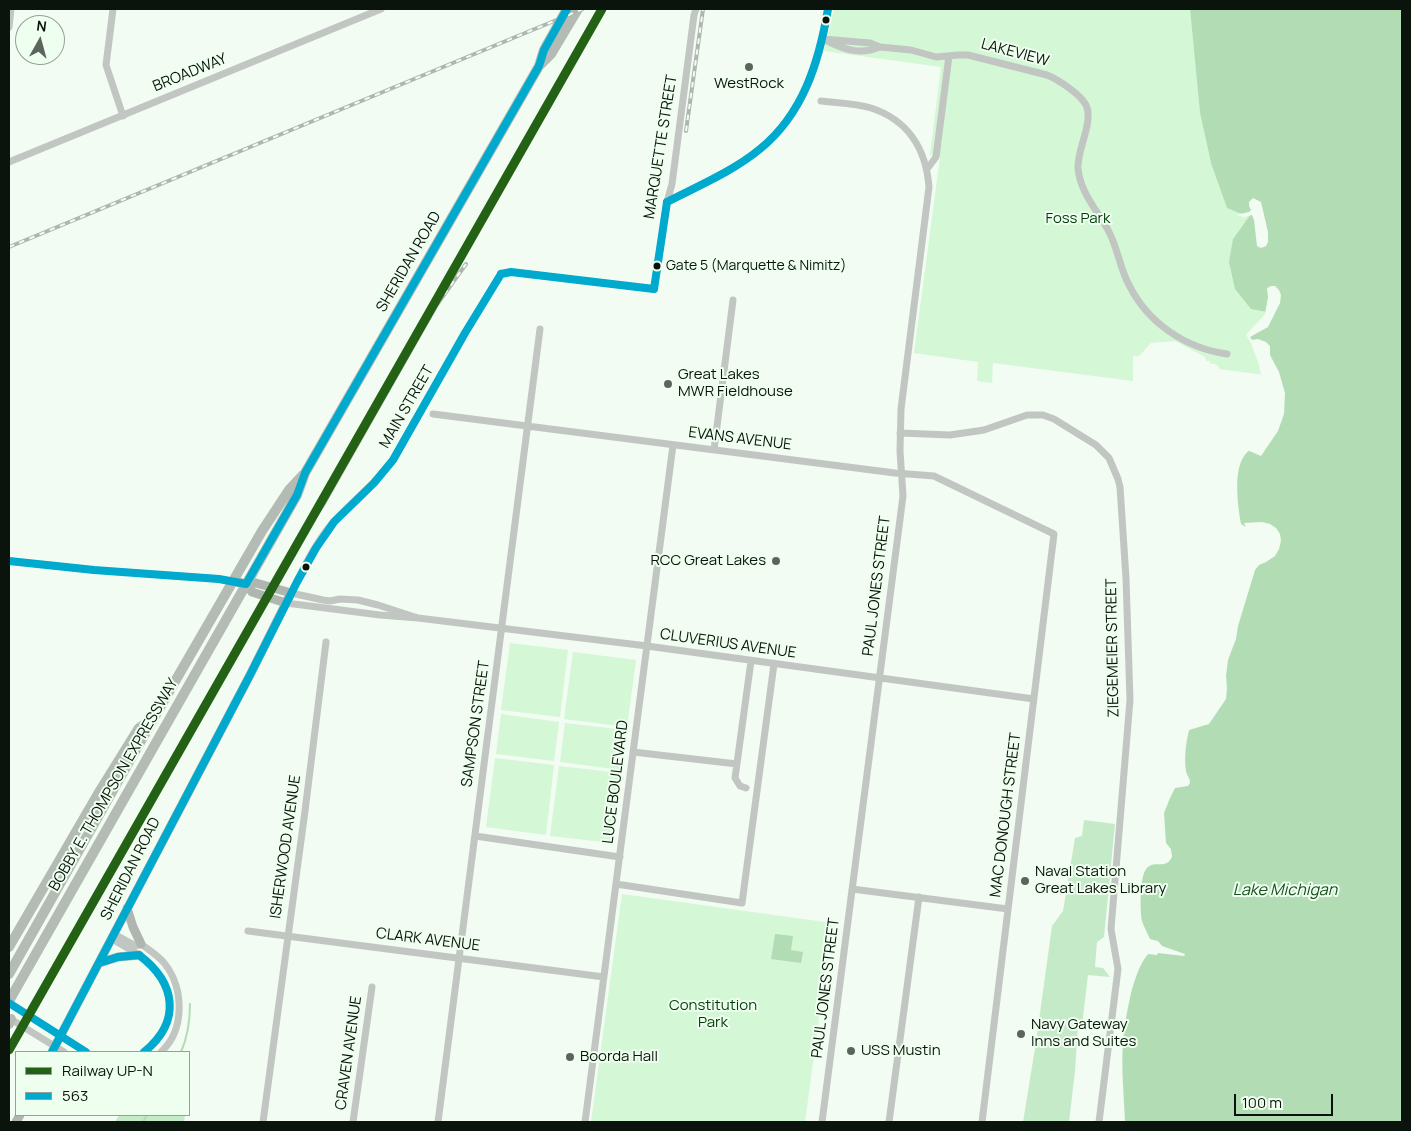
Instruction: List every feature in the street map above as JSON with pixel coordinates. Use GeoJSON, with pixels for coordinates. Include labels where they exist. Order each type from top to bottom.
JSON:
{"type":"FeatureCollection","features":[{"type":"Feature","properties":{"kind":"highway","name":"SHERIDAN ROAD"},"geometry":{"type":"LineString","coordinates":[[246,584],[297,495],[305,473],[539,66],[544,50],[568,9]]}},
{"type":"Feature","properties":{"kind":"highway","name":"SHERIDAN ROAD"},"geometry":{"type":"LineString","coordinates":[[539,66],[551,54],[578,9]]}},
{"type":"Feature","properties":{"kind":"highway","name":"SHERIDAN ROAD"},"geometry":{"type":"LineString","coordinates":[[233,581],[288,490],[305,473]]}},
{"type":"Feature","properties":{"kind":"highway","name":"BOBBY E. THOMPSON EXPRESSWAY"},"geometry":{"type":"LineString","coordinates":[[9,974],[233,581]]}},
{"type":"Feature","properties":{"kind":"highway","name":"BOBBY E. THOMPSON EXPRESSWAY"},"geometry":{"type":"LineString","coordinates":[[9,1002],[246,584]]}},
{"type":"Feature","properties":{"kind":"highway"},"geometry":{"type":"LineString","coordinates":[[9,947],[93,802],[139,728],[155,716]]}},
{"type":"Feature","properties":{"kind":"main road"},"geometry":{"type":"LineString","coordinates":[[233,581],[246,584],[256,583],[291,593]]}},
{"type":"Feature","properties":{"kind":"main road"},"geometry":{"type":"LineString","coordinates":[[246,584],[252,592],[286,603]]}},
{"type":"Feature","properties":{"kind":"main road","name":"SHERIDAN ROAD"},"geometry":{"type":"LineString","coordinates":[[53,1051],[250,675],[291,593]]}},
{"type":"Feature","properties":{"kind":"main road"},"geometry":{"type":"LineString","coordinates":[[127,908],[141,944]]}},
{"type":"Feature","properties":{"kind":"main road"},"geometry":{"type":"LineString","coordinates":[[99,963],[139,955]]}},
{"type":"Feature","properties":{"kind":"street"},"geometry":{"type":"LineString","coordinates":[[9,26],[11,9]]}},
{"type":"Feature","properties":{"kind":"street"},"geometry":{"type":"LineString","coordinates":[[113,9],[106,65],[123,116]]}},
{"type":"Feature","properties":{"kind":"street","name":"BROADWAY"},"geometry":{"type":"LineString","coordinates":[[9,162],[381,9]]}},
{"type":"Feature","properties":{"kind":"street","name":"MARQUETTE STREET"},"geometry":{"type":"LineString","coordinates":[[501,274],[511,272],[654,289],[667,202],[672,184],[696,9]]}},
{"type":"Feature","properties":{"kind":"street"},"geometry":{"type":"LineString","coordinates":[[667,202],[740,163],[760,150],[779,132],[799,105],[814,69],[828,9]]}},
{"type":"Feature","properties":{"kind":"street","name":"LAKEVIEW"},"geometry":{"type":"LineString","coordinates":[[822,39],[870,43],[880,47],[911,50],[936,57],[968,55],[1056,79],[1079,97],[1085,105],[1088,117],[1079,154],[1080,180],[1084,192],[1112,238],[1128,284],[1136,299],[1159,324],[1174,335],[1195,346],[1227,354]]}},
{"type":"Feature","properties":{"kind":"street","name":"PAUL JONES STREET"},"geometry":{"type":"LineString","coordinates":[[822,1122],[903,496],[900,433],[901,410],[929,194],[927,168],[936,157],[949,56]]}},
{"type":"Feature","properties":{"kind":"street"},"geometry":{"type":"LineString","coordinates":[[821,101],[870,108],[891,118],[908,132],[916,142],[927,168]]}},
{"type":"Feature","properties":{"kind":"street","name":"MAIN STREET"},"geometry":{"type":"LineString","coordinates":[[291,593],[329,527],[379,478],[392,460],[501,274]]}},
{"type":"Feature","properties":{"kind":"street"},"geometry":{"type":"LineString","coordinates":[[714,450],[733,300]]}},
{"type":"Feature","properties":{"kind":"street","name":"SAMPSON STREET"},"geometry":{"type":"LineString","coordinates":[[438,1122],[540,330]]}},
{"type":"Feature","properties":{"kind":"street","name":"EVANS AVENUE"},"geometry":{"type":"LineString","coordinates":[[433,414],[902,474],[934,476],[1034,524]]}},
{"type":"Feature","properties":{"kind":"street","name":"ZIEGEMEIER STREET"},"geometry":{"type":"LineString","coordinates":[[900,433],[950,436],[984,430],[1027,415],[1044,416],[1054,419],[1096,444],[1109,458],[1118,479],[1126,578],[1130,700],[1111,929],[1118,969],[1099,1122]]}},
{"type":"Feature","properties":{"kind":"street","name":"LUCE BOULEVARD"},"geometry":{"type":"LineString","coordinates":[[586,1122],[673,445]]}},
{"type":"Feature","properties":{"kind":"street","name":"MAC DONOUGH STREET"},"geometry":{"type":"LineString","coordinates":[[982,1122],[1054,534],[1034,524]]}},
{"type":"Feature","properties":{"kind":"street"},"geometry":{"type":"LineString","coordinates":[[9,561],[233,581]]}},
{"type":"Feature","properties":{"kind":"street"},"geometry":{"type":"LineString","coordinates":[[291,593],[328,605]]}},
{"type":"Feature","properties":{"kind":"street","name":"CLUVERIUS AVENUE"},"geometry":{"type":"LineString","coordinates":[[328,605],[340,598],[358,600],[418,618]]}},
{"type":"Feature","properties":{"kind":"street"},"geometry":{"type":"LineString","coordinates":[[286,603],[328,605]]}},
{"type":"Feature","properties":{"kind":"street","name":"CLUVERIUS AVENUE"},"geometry":{"type":"LineString","coordinates":[[328,605],[380,615],[647,646],[1034,699]]}},
{"type":"Feature","properties":{"kind":"street","name":"ISHERWOOD AVENUE"},"geometry":{"type":"LineString","coordinates":[[263,1122],[326,642]]}},
{"type":"Feature","properties":{"kind":"street"},"geometry":{"type":"LineString","coordinates":[[746,788],[740,786],[736,778],[751,660]]}},
{"type":"Feature","properties":{"kind":"street"},"geometry":{"type":"LineString","coordinates":[[616,884],[742,902],[774,664]]}},
{"type":"Feature","properties":{"kind":"street"},"geometry":{"type":"LineString","coordinates":[[634,752],[737,764]]}},
{"type":"Feature","properties":{"kind":"street"},"geometry":{"type":"LineString","coordinates":[[475,836],[620,857]]}},
{"type":"Feature","properties":{"kind":"street"},"geometry":{"type":"LineString","coordinates":[[852,889],[1008,909]]}},
{"type":"Feature","properties":{"kind":"street"},"geometry":{"type":"LineString","coordinates":[[889,1122],[919,897]]}},
{"type":"Feature","properties":{"kind":"street","name":"CLARK AVENUE"},"geometry":{"type":"LineString","coordinates":[[248,931],[604,977]]}},
{"type":"Feature","properties":{"kind":"street"},"geometry":{"type":"LineString","coordinates":[[113,937],[136,946],[141,944],[164,963],[177,989],[180,1004],[178,1021],[173,1035],[161,1051]]}},
{"type":"Feature","properties":{"kind":"street"},"geometry":{"type":"LineString","coordinates":[[113,937],[148,962],[162,979],[169,1002],[168,1017],[163,1032],[155,1043],[145,1051]]}},
{"type":"Feature","properties":{"kind":"street","name":"CRAVEN AVENUE"},"geometry":{"type":"LineString","coordinates":[[353,1122],[372,987]]}},
{"type":"Feature","properties":{"kind":"street"},"geometry":{"type":"LineString","coordinates":[[9,1002],[84,1051]]}},
{"type":"Feature","properties":{"kind":"street"},"geometry":{"type":"LineString","coordinates":[[10,1020],[62,1051]]}},
{"type":"Feature","properties":{"kind":"green space","name":"Foss Park"},"geometry":{"type":"Polygon","coordinates":[[[834,9],[1190,9],[1200,113],[1211,163],[1250,215],[1233,239],[1268,312],[1264,375],[1219,369],[1215,364],[1206,361],[1205,357],[1175,341],[1151,343],[1139,356],[1133,356],[1133,381],[993,363],[992,383],[977,381],[978,362],[914,353],[940,157],[930,155],[941,67],[824,51],[834,9]]]}},
{"type":"Feature","properties":{"kind":"green space"},"geometry":{"type":"Polygon","coordinates":[[[510,643],[568,650],[560,717],[501,710],[510,643]]]}},
{"type":"Feature","properties":{"kind":"green space"},"geometry":{"type":"Polygon","coordinates":[[[573,652],[636,660],[627,727],[564,719],[573,652]]]}},
{"type":"Feature","properties":{"kind":"green space"},"geometry":{"type":"Polygon","coordinates":[[[501,714],[559,722],[554,761],[496,754],[501,714]]]}},
{"type":"Feature","properties":{"kind":"green space"},"geometry":{"type":"Polygon","coordinates":[[[565,723],[626,730],[621,770],[560,762],[565,723]]]}},
{"type":"Feature","properties":{"kind":"green space"},"geometry":{"type":"Polygon","coordinates":[[[495,758],[554,765],[546,835],[486,827],[495,758]]]}},
{"type":"Feature","properties":{"kind":"green space"},"geometry":{"type":"Polygon","coordinates":[[[559,766],[621,773],[612,843],[550,836],[559,766]]]}},
{"type":"Feature","properties":{"kind":"green space","name":"Constitution Park"},"geometry":{"type":"Polygon","coordinates":[[[622,894],[832,923],[805,1122],[591,1122],[622,894]]]}},
{"type":"Feature","properties":{"kind":"shaded area"},"geometry":{"type":"Polygon","coordinates":[[[1084,820],[1115,824],[1104,937],[1097,942],[1095,967],[1103,968],[1110,977],[1088,975],[1082,1025],[1078,1025],[1069,1122],[1023,1122],[1052,926],[1063,911],[1075,838],[1082,836],[1084,820]]]}},
{"type":"Feature","properties":{"kind":"shaded area"},"geometry":{"type":"Polygon","coordinates":[[[118,1116],[185,1116],[184,1122],[115,1122],[118,1116]]]}},
{"type":"Feature","properties":{"kind":"water","name":"Lake Michigan"},"geometry":{"type":"Polygon","coordinates":[[[1190,9],[1402,9],[1402,1122],[1125,1122],[1122,1072],[1123,1042],[1127,1011],[1136,977],[1148,954],[1157,955],[1158,953],[1184,956],[1185,954],[1162,946],[1158,941],[1150,939],[1141,916],[1143,877],[1148,867],[1154,864],[1166,863],[1172,857],[1171,849],[1166,843],[1164,813],[1175,788],[1188,786],[1190,783],[1185,761],[1189,730],[1205,720],[1221,701],[1225,662],[1256,555],[1254,532],[1241,524],[1237,489],[1238,471],[1244,456],[1265,433],[1267,412],[1264,378],[1258,354],[1249,336],[1267,312],[1251,309],[1235,289],[1229,262],[1233,239],[1250,215],[1227,208],[1211,163],[1200,113],[1190,9]]]}},
{"type":"Feature","properties":{"kind":"water"},"geometry":{"type":"Polygon","coordinates":[[[775,934],[793,936],[791,950],[803,952],[801,963],[771,959],[775,934]]]}},
{"type":"Feature","properties":{"kind":"pier"},"geometry":{"type":"Polygon","coordinates":[[[1253,198],[1261,202],[1268,232],[1268,242],[1266,246],[1261,248],[1257,246],[1252,215],[1244,217],[1236,215],[1251,210],[1249,202],[1253,198]]]}},
{"type":"Feature","properties":{"kind":"pier"},"geometry":{"type":"Polygon","coordinates":[[[1275,286],[1279,290],[1281,295],[1280,303],[1268,327],[1250,337],[1252,340],[1258,339],[1266,342],[1270,346],[1270,355],[1279,372],[1285,393],[1284,414],[1278,431],[1261,456],[1247,450],[1262,432],[1266,410],[1263,382],[1258,362],[1246,335],[1265,314],[1268,297],[1267,288],[1275,286]]]}},
{"type":"Feature","properties":{"kind":"pier"},"geometry":{"type":"Polygon","coordinates":[[[1262,522],[1276,528],[1280,534],[1281,541],[1275,556],[1259,565],[1255,570],[1238,626],[1236,639],[1228,660],[1226,699],[1209,724],[1189,730],[1186,734],[1188,728],[1204,718],[1213,709],[1218,700],[1221,686],[1222,662],[1227,651],[1244,583],[1254,555],[1255,546],[1252,534],[1248,532],[1244,523],[1262,522]]]}},
{"type":"Feature","properties":{"kind":"waterway"},"geometry":{"type":"LineString","coordinates":[[181,1051],[188,1029],[190,1004]]}},
{"type":"Feature","properties":{"kind":"waterway"},"geometry":{"type":"LineString","coordinates":[[143,1122],[146,1116]]}},
{"type":"Feature","properties":{"kind":"railway"},"geometry":{"type":"LineString","coordinates":[[9,247],[583,9]]}},
{"type":"Feature","properties":{"kind":"railway"},"geometry":{"type":"LineString","coordinates":[[686,131],[703,9]]}},
{"type":"Feature","properties":{"kind":"railway"},"geometry":{"type":"LineString","coordinates":[[293,550],[323,505],[436,306],[466,264]]}},
{"type":"Feature","properties":{"kind":"rail line","name":"UP-N"},"geometry":{"type":"LineString","coordinates":[[9,1050],[602,9]]}},
{"type":"Feature","properties":{"kind":"transit line","name":"563"},"geometry":{"type":"LineString","coordinates":[[9,561],[94,570],[219,579],[246,584],[297,495],[305,473],[539,66],[544,50],[567,9]]}},
{"type":"Feature","properties":{"kind":"transit line","name":"563"},"geometry":{"type":"LineString","coordinates":[[667,202],[738,165],[760,149],[788,120],[807,86],[814,67],[828,9]]}},
{"type":"Feature","properties":{"kind":"transit line","name":"563"},"geometry":{"type":"LineString","coordinates":[[654,289],[667,202]]}},
{"type":"Feature","properties":{"kind":"transit line","name":"563"},"geometry":{"type":"LineString","coordinates":[[501,274],[511,272],[654,289]]}},
{"type":"Feature","properties":{"kind":"transit line","name":"563"},"geometry":{"type":"LineString","coordinates":[[53,1051],[316,548],[334,522],[374,483],[393,460],[465,333],[501,274]]}},
{"type":"Feature","properties":{"kind":"transit line","name":"563"},"geometry":{"type":"LineString","coordinates":[[99,963],[118,957],[139,955],[161,978],[170,1002],[169,1015],[164,1028],[145,1051]]}},
{"type":"Feature","properties":{"kind":"transit line","name":"563"},"geometry":{"type":"LineString","coordinates":[[9,1003],[84,1051]]}},
{"type":"Feature","properties":{"kind":"place","name":"WestRock"},"geometry":{"type":"Point","coordinates":[749,67]}},
{"type":"Feature","properties":{"kind":"place","name":"Gate 5 (Marquette & Nimitz)"},"geometry":{"type":"Point","coordinates":[657,266]}},
{"type":"Feature","properties":{"kind":"place","name":"Great Lakes MWR Fieldhouse"},"geometry":{"type":"Point","coordinates":[668,384]}},
{"type":"Feature","properties":{"kind":"place","name":"RCC Great Lakes"},"geometry":{"type":"Point","coordinates":[776,561]}},
{"type":"Feature","properties":{"kind":"place","name":"Naval Station Great Lakes Library"},"geometry":{"type":"Point","coordinates":[1025,881]}},
{"type":"Feature","properties":{"kind":"place","name":"Navy Gateway Inns and Suites"},"geometry":{"type":"Point","coordinates":[1021,1034]}},
{"type":"Feature","properties":{"kind":"place","name":"USS Mustin"},"geometry":{"type":"Point","coordinates":[851,1051]}},
{"type":"Feature","properties":{"kind":"place","name":"Boorda Hall"},"geometry":{"type":"Point","coordinates":[570,1057]}}]}
